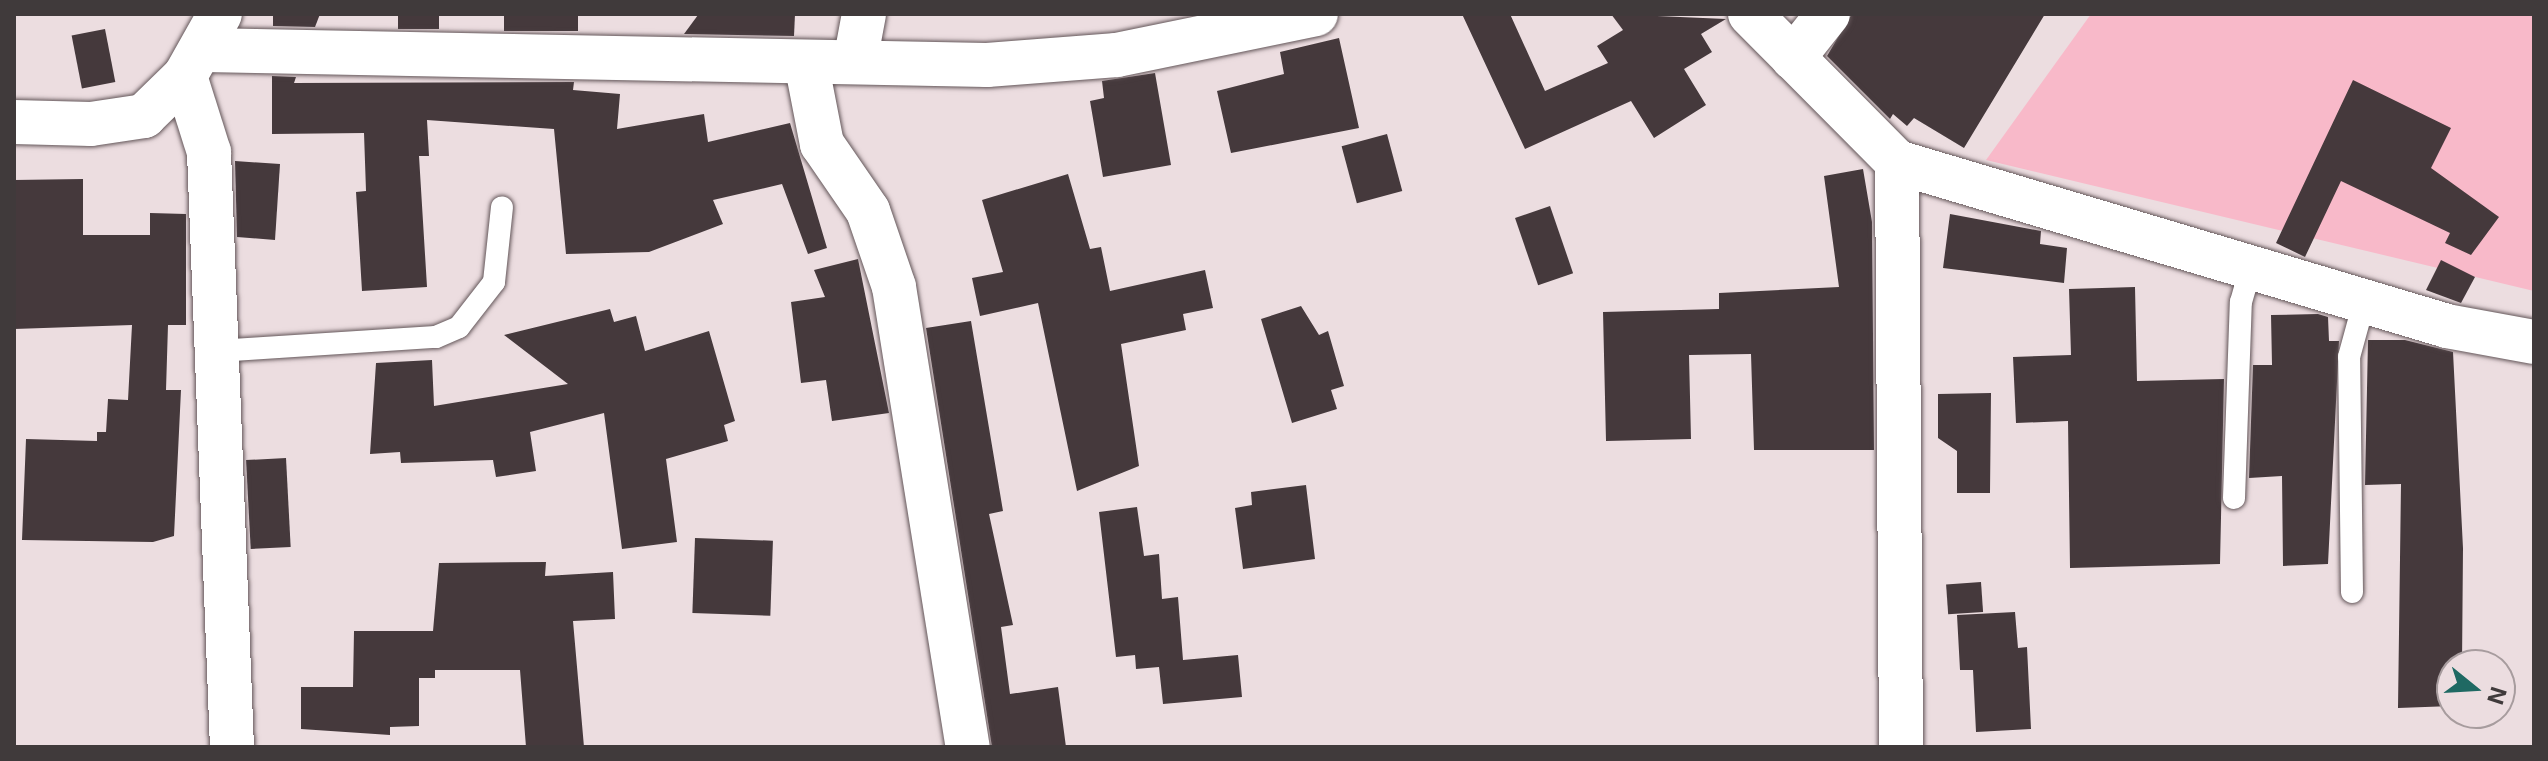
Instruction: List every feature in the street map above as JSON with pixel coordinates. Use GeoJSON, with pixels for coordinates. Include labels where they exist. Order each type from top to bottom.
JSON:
{"type":"FeatureCollection","features":[{"type":"Feature","properties":{"kind":"street"},"geometry":{"type":"LineString","coordinates":[[855,62],[864,14]]}},
{"type":"Feature","properties":{"kind":"street"},"geometry":{"type":"LineString","coordinates":[[203,47],[987,65],[1117,55],[1316,14]]}},
{"type":"Feature","properties":{"kind":"street"},"geometry":{"type":"LineString","coordinates":[[1750,14],[1897,162],[2364,302],[2534,342]]}},
{"type":"Feature","properties":{"kind":"street"},"geometry":{"type":"LineString","coordinates":[[1793,58],[1828,14]]}},
{"type":"Feature","properties":{"kind":"street"},"geometry":{"type":"LineString","coordinates":[[14,122],[91,124],[144,116],[203,47]]}},
{"type":"Feature","properties":{"kind":"street"},"geometry":{"type":"LineString","coordinates":[[203,47],[232,747]]}},
{"type":"Feature","properties":{"kind":"street"},"geometry":{"type":"LineString","coordinates":[[806,62],[822,144],[868,211],[894,287],[968,747]]}},
{"type":"Feature","properties":{"kind":"street"},"geometry":{"type":"LineString","coordinates":[[1897,162],[1901,747]]}},
{"type":"Feature","properties":{"kind":"lane"},"geometry":{"type":"LineString","coordinates":[[217,351],[436,337],[459,327],[494,282],[502,207]]}},
{"type":"Feature","properties":{"kind":"lane"},"geometry":{"type":"LineString","coordinates":[[2234,498],[2241,302],[2251,268]]}},
{"type":"Feature","properties":{"kind":"lane"},"geometry":{"type":"LineString","coordinates":[[2352,592],[2349,357],[2364,302]]}},
{"type":"Feature","properties":{"kind":"shaded area"},"geometry":{"type":"Polygon","coordinates":[[[2091,14],[2534,14],[2534,291],[1986,160],[2091,14]]]}},
{"type":"Feature","properties":{"kind":"building"},"geometry":{"type":"Polygon","coordinates":[[[273,14],[320,14],[315,27],[273,26],[273,14]]]}},
{"type":"Feature","properties":{"kind":"building"},"geometry":{"type":"Polygon","coordinates":[[[398,14],[439,14],[439,29],[398,29],[398,14]]]}},
{"type":"Feature","properties":{"kind":"building"},"geometry":{"type":"Polygon","coordinates":[[[504,14],[578,14],[578,31],[504,31],[504,14]]]}},
{"type":"Feature","properties":{"kind":"building"},"geometry":{"type":"Polygon","coordinates":[[[795,14],[794,36],[684,34],[698,15],[795,14]]]}},
{"type":"Feature","properties":{"kind":"building"},"geometry":{"type":"Polygon","coordinates":[[[1462,14],[1510,14],[1545,91],[1608,63],[1597,46],[1623,30],[1611,14],[1726,19],[1701,34],[1712,52],[1684,69],[1706,105],[1654,138],[1631,101],[1525,149],[1462,14]]]}},
{"type":"Feature","properties":{"kind":"building"},"geometry":{"type":"Polygon","coordinates":[[[1852,14],[2045,14],[1964,148],[1914,118],[1907,126],[1893,114],[1890,119],[1827,56],[1852,14]]]}},
{"type":"Feature","properties":{"kind":"building"},"geometry":{"type":"Polygon","coordinates":[[[105,29],[115,82],[82,88],[72,35],[105,29]]]}},
{"type":"Feature","properties":{"kind":"building"},"geometry":{"type":"Polygon","coordinates":[[[1339,38],[1359,128],[1231,153],[1217,91],[1284,74],[1280,52],[1339,38]]]}},
{"type":"Feature","properties":{"kind":"building"},"geometry":{"type":"Polygon","coordinates":[[[1155,73],[1171,165],[1103,177],[1090,101],[1104,98],[1102,81],[1155,73]]]}},
{"type":"Feature","properties":{"kind":"building"},"geometry":{"type":"Polygon","coordinates":[[[272,76],[296,77],[294,83],[574,82],[573,90],[620,94],[617,129],[704,114],[708,142],[790,123],[827,248],[808,254],[782,184],[713,200],[723,224],[649,252],[566,254],[554,129],[427,120],[429,156],[419,156],[427,287],[362,291],[356,192],[366,191],[364,133],[272,134],[272,76]]]}},
{"type":"Feature","properties":{"kind":"building"},"geometry":{"type":"Polygon","coordinates":[[[2353,80],[2451,128],[2431,168],[2499,217],[2471,255],[2445,243],[2450,233],[2341,181],[2305,257],[2276,243],[2353,80]]]}},
{"type":"Feature","properties":{"kind":"building"},"geometry":{"type":"Polygon","coordinates":[[[1387,134],[1402,191],[1357,203],[1342,146],[1387,134]]]}},
{"type":"Feature","properties":{"kind":"building"},"geometry":{"type":"Polygon","coordinates":[[[235,161],[280,164],[275,240],[237,237],[235,161]]]}},
{"type":"Feature","properties":{"kind":"building"},"geometry":{"type":"Polygon","coordinates":[[[1863,169],[1872,222],[1874,450],[1754,450],[1751,354],[1689,355],[1691,439],[1606,441],[1603,312],[1719,309],[1719,293],[1839,287],[1824,176],[1863,169]]]}},
{"type":"Feature","properties":{"kind":"building"},"geometry":{"type":"Polygon","coordinates":[[[1068,174],[1090,249],[1101,247],[1110,291],[1205,270],[1213,308],[1183,314],[1186,330],[1121,344],[1139,466],[1077,491],[1038,303],[980,316],[972,278],[1003,272],[982,200],[1068,174]]]}},
{"type":"Feature","properties":{"kind":"building"},"geometry":{"type":"Polygon","coordinates":[[[83,179],[83,235],[150,235],[150,213],[186,214],[186,325],[168,325],[166,390],[181,390],[174,536],[153,542],[22,540],[26,439],[97,441],[97,432],[106,432],[108,399],[128,400],[132,325],[14,329],[14,180],[83,179]]]}},
{"type":"Feature","properties":{"kind":"building"},"geometry":{"type":"Polygon","coordinates":[[[1550,206],[1573,273],[1538,285],[1515,218],[1550,206]]]}},
{"type":"Feature","properties":{"kind":"building"},"geometry":{"type":"Polygon","coordinates":[[[1950,214],[2041,231],[2040,244],[2067,248],[2064,283],[1943,268],[1950,214]]]}},
{"type":"Feature","properties":{"kind":"building"},"geometry":{"type":"Polygon","coordinates":[[[858,259],[889,413],[832,421],[826,380],[801,383],[791,302],[825,297],[814,270],[858,259]]]}},
{"type":"Feature","properties":{"kind":"building"},"geometry":{"type":"Polygon","coordinates":[[[2441,260],[2475,277],[2461,303],[2426,290],[2441,260]]]}},
{"type":"Feature","properties":{"kind":"building"},"geometry":{"type":"Polygon","coordinates":[[[2135,287],[2137,381],[2224,379],[2220,564],[2070,568],[2068,421],[2016,423],[2013,357],[2071,355],[2069,289],[2135,287]]]}},
{"type":"Feature","properties":{"kind":"building"},"geometry":{"type":"Polygon","coordinates":[[[1301,306],[1319,335],[1328,331],[1344,386],[1331,390],[1337,409],[1292,423],[1261,319],[1301,306]]]}},
{"type":"Feature","properties":{"kind":"building"},"geometry":{"type":"Polygon","coordinates":[[[610,309],[614,322],[636,316],[645,351],[709,331],[735,421],[724,425],[728,441],[666,459],[677,542],[622,549],[604,413],[530,432],[536,471],[496,477],[493,460],[401,463],[400,452],[370,454],[376,363],[432,360],[434,406],[568,384],[504,335],[610,309]]]}},
{"type":"Feature","properties":{"kind":"building"},"geometry":{"type":"Polygon","coordinates":[[[2318,314],[2328,317],[2329,341],[2339,341],[2328,564],[2283,566],[2282,476],[2249,478],[2253,365],[2272,365],[2271,315],[2318,314]]]}},
{"type":"Feature","properties":{"kind":"building"},"geometry":{"type":"Polygon","coordinates":[[[971,321],[1003,511],[989,514],[1013,625],[1001,627],[1010,694],[1058,687],[1066,747],[992,747],[926,328],[971,321]]]}},
{"type":"Feature","properties":{"kind":"building"},"geometry":{"type":"Polygon","coordinates":[[[2368,340],[2405,340],[2453,352],[2463,548],[2462,649],[2436,649],[2436,707],[2398,708],[2401,484],[2365,485],[2368,340]]]}},
{"type":"Feature","properties":{"kind":"building"},"geometry":{"type":"Polygon","coordinates":[[[1991,393],[1990,493],[1957,493],[1957,451],[1938,438],[1938,394],[1991,393]]]}},
{"type":"Feature","properties":{"kind":"building"},"geometry":{"type":"Polygon","coordinates":[[[286,458],[291,547],[251,549],[246,460],[286,458]]]}},
{"type":"Feature","properties":{"kind":"building"},"geometry":{"type":"Polygon","coordinates":[[[1306,485],[1315,559],[1243,569],[1235,508],[1252,505],[1251,492],[1306,485]]]}},
{"type":"Feature","properties":{"kind":"building"},"geometry":{"type":"Polygon","coordinates":[[[1137,507],[1144,556],[1159,554],[1162,599],[1178,597],[1183,660],[1238,655],[1242,697],[1163,704],[1159,667],[1136,669],[1135,655],[1116,657],[1099,512],[1137,507]]]}},
{"type":"Feature","properties":{"kind":"building"},"geometry":{"type":"Polygon","coordinates":[[[695,538],[773,541],[770,616],[692,613],[695,538]]]}},
{"type":"Feature","properties":{"kind":"building"},"geometry":{"type":"Polygon","coordinates":[[[546,562],[545,576],[613,572],[615,619],[573,621],[584,747],[526,747],[520,670],[435,670],[435,678],[419,678],[419,726],[390,727],[390,735],[301,729],[301,687],[353,687],[354,631],[433,631],[439,563],[546,562]]]}},
{"type":"Feature","properties":{"kind":"building"},"geometry":{"type":"Polygon","coordinates":[[[1981,582],[1983,612],[1948,614],[1946,584],[1981,582]]]}},
{"type":"Feature","properties":{"kind":"building"},"geometry":{"type":"Polygon","coordinates":[[[2015,612],[2018,648],[2027,647],[2031,729],[1976,732],[1973,670],[1960,670],[1957,615],[2015,612]]]}}]}
